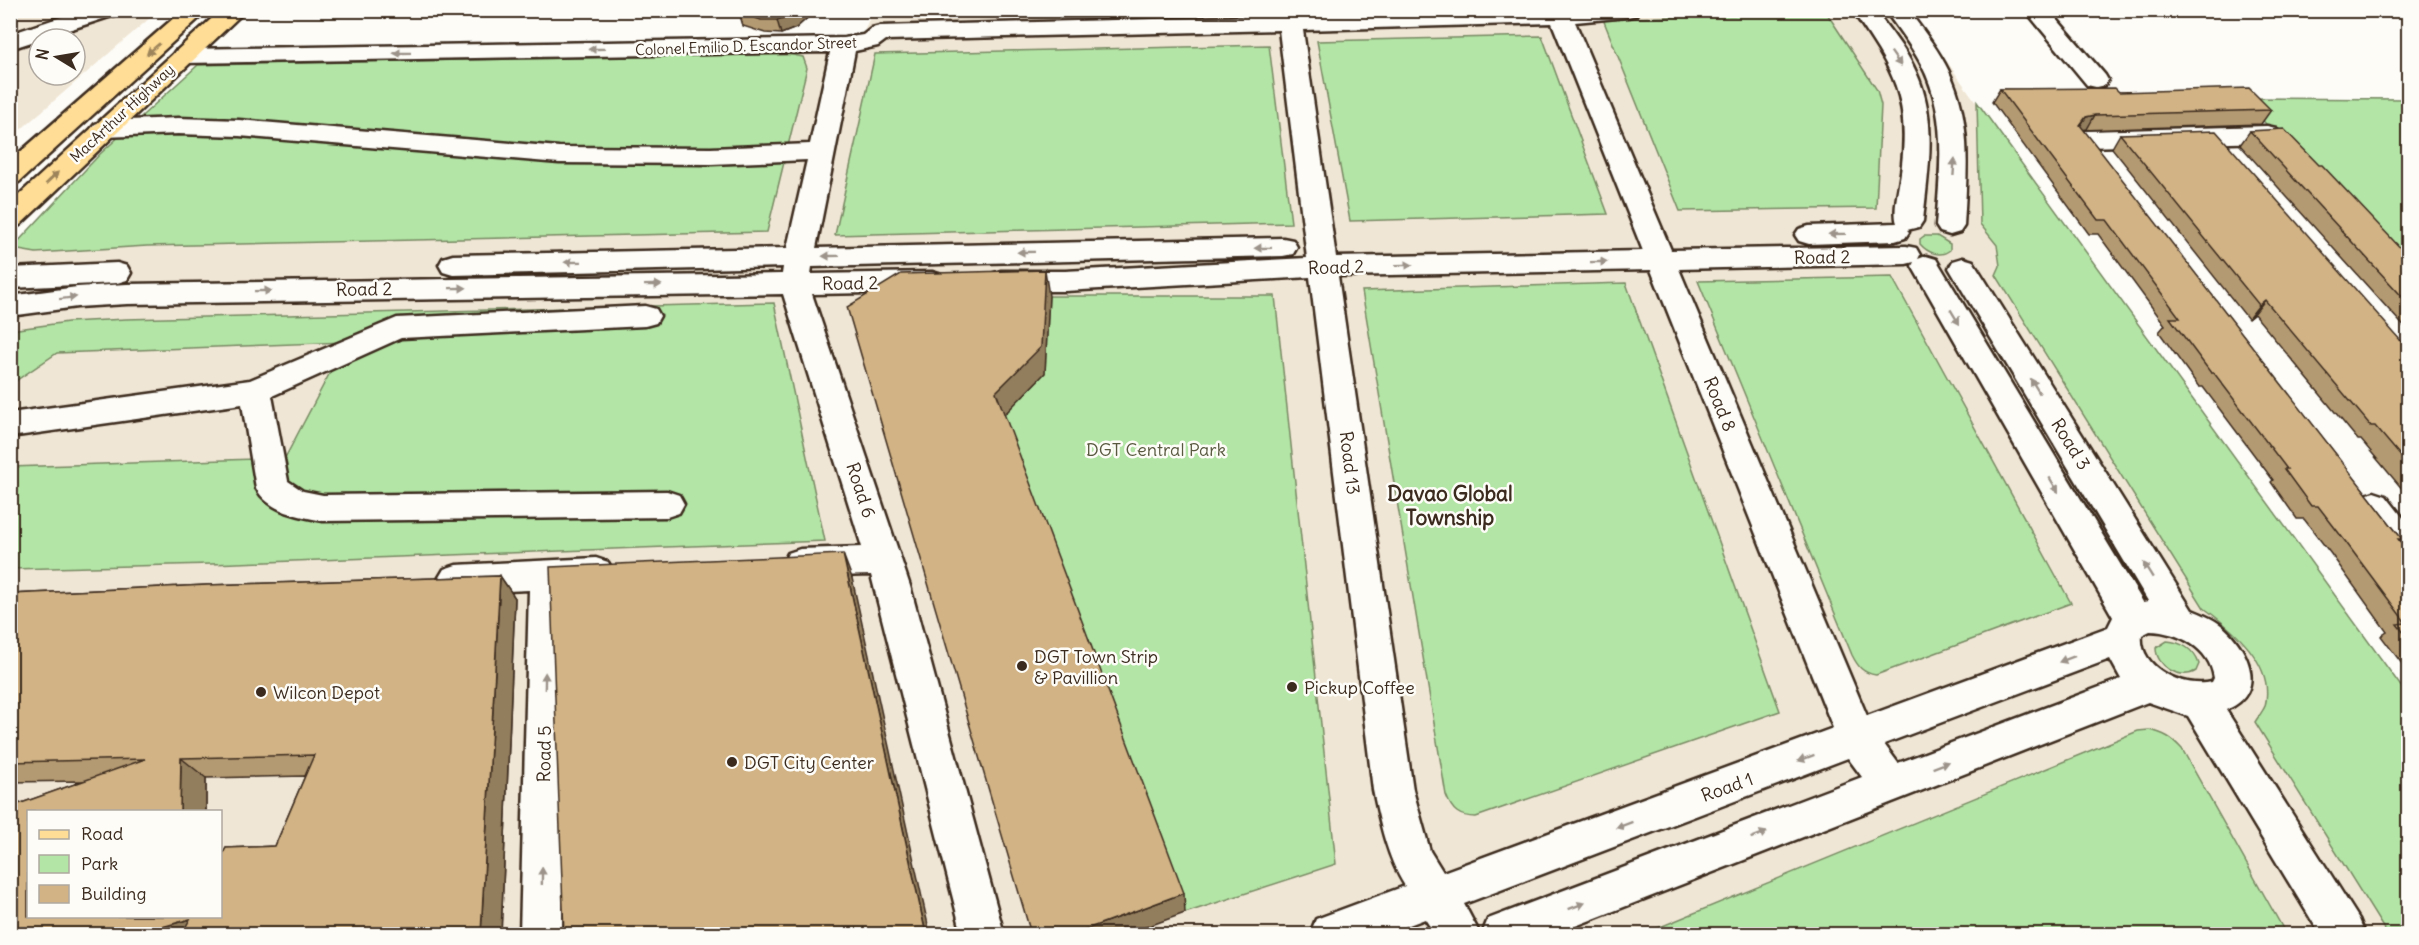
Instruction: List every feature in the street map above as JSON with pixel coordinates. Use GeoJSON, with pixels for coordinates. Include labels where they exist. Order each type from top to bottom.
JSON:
{"type":"FeatureCollection","features":[{"type":"Feature","properties":{"kind":"main road","name":"MacArthur Highway"},"geometry":{"type":"LineString","coordinates":[[10,176],[197,10]]}},
{"type":"Feature","properties":{"kind":"main road","name":"MacArthur Highway"},"geometry":{"type":"LineString","coordinates":[[10,219],[104,129],[235,10]]}},
{"type":"Feature","properties":{"kind":"street"},"geometry":{"type":"LineString","coordinates":[[10,42],[107,10]]}},
{"type":"Feature","properties":{"kind":"street","name":"Colonel Emilio D. Escandor Street"},"geometry":{"type":"LineString","coordinates":[[184,56],[844,45],[870,41],[882,22],[1290,24],[1562,16],[1628,10]]}},
{"type":"Feature","properties":{"kind":"street"},"geometry":{"type":"LineString","coordinates":[[1863,10],[1903,69],[1917,108],[1917,140],[1909,244]]}},
{"type":"Feature","properties":{"kind":"street"},"geometry":{"type":"LineString","coordinates":[[1896,10],[1936,70],[1952,110],[1964,244],[1952,270],[1909,244]]}},
{"type":"Feature","properties":{"kind":"street"},"geometry":{"type":"LineString","coordinates":[[2036,10],[2096,80]]}},
{"type":"Feature","properties":{"kind":"street","name":"Road 8"},"geometry":{"type":"LineString","coordinates":[[1562,16],[1857,739],[1890,784]]}},
{"type":"Feature","properties":{"kind":"street","name":"Road 13"},"geometry":{"type":"LineString","coordinates":[[1290,24],[1393,790],[1402,831],[1413,862],[1460,934]]}},
{"type":"Feature","properties":{"kind":"street"},"geometry":{"type":"LineString","coordinates":[[796,270],[844,45]]}},
{"type":"Feature","properties":{"kind":"street"},"geometry":{"type":"LineString","coordinates":[[104,129],[178,126],[239,128],[559,154],[711,156],[823,152]]}},
{"type":"Feature","properties":{"kind":"street"},"geometry":{"type":"LineString","coordinates":[[2109,167],[2087,139],[2267,134]]}},
{"type":"Feature","properties":{"kind":"street"},"geometry":{"type":"LineString","coordinates":[[2214,135],[2238,162]]}},
{"type":"Feature","properties":{"kind":"street"},"geometry":{"type":"LineString","coordinates":[[1909,244],[1928,220],[1964,244]]}},
{"type":"Feature","properties":{"kind":"street","name":"Road 2"},"geometry":{"type":"LineString","coordinates":[[10,278],[97,274],[400,277],[796,270],[1066,252],[1323,257],[1909,244]]}},
{"type":"Feature","properties":{"kind":"street","name":"Road 3"},"geometry":{"type":"LineString","coordinates":[[1909,244],[2128,629]]}},
{"type":"Feature","properties":{"kind":"street","name":"Road 3"},"geometry":{"type":"LineString","coordinates":[[1964,244],[2179,620]]}},
{"type":"Feature","properties":{"kind":"street"},"geometry":{"type":"LineString","coordinates":[[1065,281],[1066,252]]}},
{"type":"Feature","properties":{"kind":"street","name":"Road 2"},"geometry":{"type":"LineString","coordinates":[[796,270],[965,282],[1065,281],[1323,257]]}},
{"type":"Feature","properties":{"kind":"street","name":"Road 6"},"geometry":{"type":"LineString","coordinates":[[796,270],[883,560],[983,934]]}},
{"type":"Feature","properties":{"kind":"street","name":"Road 2"},"geometry":{"type":"LineString","coordinates":[[10,306],[77,297],[400,277]]}},
{"type":"Feature","properties":{"kind":"street"},"geometry":{"type":"LineString","coordinates":[[10,425],[255,391],[397,328],[645,316]]}},
{"type":"Feature","properties":{"kind":"street"},"geometry":{"type":"LineString","coordinates":[[255,391],[273,488],[294,502],[323,508],[667,504]]}},
{"type":"Feature","properties":{"kind":"street"},"geometry":{"type":"LineString","coordinates":[[2361,487],[2407,545]]}},
{"type":"Feature","properties":{"kind":"street"},"geometry":{"type":"LineString","coordinates":[[767,565],[883,560]]}},
{"type":"Feature","properties":{"kind":"street"},"geometry":{"type":"LineString","coordinates":[[429,580],[628,571]]}},
{"type":"Feature","properties":{"kind":"street","name":"Road 5"},"geometry":{"type":"LineString","coordinates":[[541,934],[547,574]]}},
{"type":"Feature","properties":{"kind":"street"},"geometry":{"type":"LineString","coordinates":[[2154,616],[2179,620],[2210,637],[2222,649],[2230,662],[2233,675],[2232,686],[2215,700],[2200,702],[2184,700],[2151,684],[2138,674],[2123,649],[2128,629],[2154,616]]}},
{"type":"Feature","properties":{"kind":"street","name":"Road 1"},"geometry":{"type":"LineString","coordinates":[[1330,934],[1857,739],[2128,629]]}},
{"type":"Feature","properties":{"kind":"street"},"geometry":{"type":"LineString","coordinates":[[1503,934],[2151,684]]}},
{"type":"Feature","properties":{"kind":"street"},"geometry":{"type":"LineString","coordinates":[[2200,702],[2344,934]]}},
{"type":"Feature","properties":{"kind":"shaded area"},"geometry":{"type":"Polygon","coordinates":[[[11,11],[158,11],[87,72],[87,27],[27,27],[27,87],[70,87],[11,138],[11,11]]]}},
{"type":"Feature","properties":{"kind":"shaded area"},"geometry":{"type":"Polygon","coordinates":[[[1242,11],[1910,11],[2408,696],[2408,934],[123,934],[209,918],[222,918],[222,810],[27,810],[27,813],[11,824],[11,250],[100,154],[218,48],[862,37],[869,19],[1242,11]]]}},
{"type":"Feature","properties":{"kind":"green space"},"geometry":{"type":"Polygon","coordinates":[[[1826,12],[1877,90],[1881,105],[1876,208],[1680,211],[1603,19],[1826,12]]]}},
{"type":"Feature","properties":{"kind":"green space"},"geometry":{"type":"Polygon","coordinates":[[[1542,36],[1608,214],[1350,221],[1317,41],[1542,36]]]}},
{"type":"Feature","properties":{"kind":"green space"},"geometry":{"type":"Polygon","coordinates":[[[1269,45],[1291,223],[835,235],[875,54],[1269,45]]]}},
{"type":"Feature","properties":{"kind":"green space"},"geometry":{"type":"Polygon","coordinates":[[[788,54],[803,57],[807,68],[767,232],[147,246],[36,253],[19,250],[14,246],[100,154],[198,65],[788,54]]]}},
{"type":"Feature","properties":{"kind":"green space"},"geometry":{"type":"Polygon","coordinates":[[[2242,98],[2408,99],[2408,278],[2242,98]]]}},
{"type":"Feature","properties":{"kind":"green space"},"geometry":{"type":"Polygon","coordinates":[[[1977,102],[2408,696],[2408,934],[2387,934],[2255,722],[2265,706],[2267,691],[2258,662],[2239,637],[2204,608],[1996,275],[2000,266],[1997,245],[1980,224],[1977,102]]]}},
{"type":"Feature","properties":{"kind":"green space"},"geometry":{"type":"Polygon","coordinates":[[[1924,236],[1937,236],[1950,244],[1950,250],[1942,254],[1930,252],[1920,244],[1920,239],[1924,236]]]}},
{"type":"Feature","properties":{"kind":"green space"},"geometry":{"type":"Polygon","coordinates":[[[1892,277],[2071,603],[1876,675],[1861,669],[1852,655],[1698,281],[1892,277]]]}},
{"type":"Feature","properties":{"kind":"green space"},"geometry":{"type":"Polygon","coordinates":[[[1626,283],[1780,711],[1476,817],[1465,816],[1454,809],[1446,795],[1362,291],[1626,283]]]}},
{"type":"Feature","properties":{"kind":"green space","name":"DGT Central Park"},"geometry":{"type":"Polygon","coordinates":[[[1049,296],[1275,296],[1336,864],[1185,913],[1001,418],[1045,373],[1049,296]]]}},
{"type":"Feature","properties":{"kind":"green space"},"geometry":{"type":"Polygon","coordinates":[[[774,303],[825,541],[211,564],[11,569],[10,467],[285,458],[346,342],[57,353],[11,384],[11,330],[68,322],[126,319],[774,303]]]}},
{"type":"Feature","properties":{"kind":"green space"},"geometry":{"type":"Polygon","coordinates":[[[2167,641],[2190,650],[2199,664],[2196,671],[2190,674],[2176,673],[2164,666],[2157,655],[2156,648],[2167,641]]]}},
{"type":"Feature","properties":{"kind":"green space"},"geometry":{"type":"Polygon","coordinates":[[[2149,730],[2167,737],[2182,749],[2286,934],[1643,934],[2138,731],[2149,730]]]}},
{"type":"Feature","properties":{"kind":"building"},"geometry":{"type":"Polygon","coordinates":[[[742,10],[797,10],[792,15],[777,20],[761,20],[739,12],[742,10]]]}},
{"type":"Feature","properties":{"kind":"building"},"geometry":{"type":"Polygon","coordinates":[[[2115,88],[2119,92],[2249,88],[2271,110],[2095,115],[2086,117],[2080,125],[2402,539],[2398,539],[2409,553],[2409,639],[2397,624],[2406,623],[2345,541],[2318,506],[2311,506],[2284,469],[2287,469],[2170,318],[2180,318],[2107,220],[2098,220],[2000,89],[2115,88]]]}},
{"type":"Feature","properties":{"kind":"building"},"geometry":{"type":"Polygon","coordinates":[[[2284,129],[2319,165],[2322,165],[2409,257],[2409,304],[2250,131],[2284,129]]]}},
{"type":"Feature","properties":{"kind":"building"},"geometry":{"type":"Polygon","coordinates":[[[2216,131],[2409,350],[2409,466],[2375,426],[2371,426],[2265,300],[2259,305],[2120,134],[2216,131]]]}},
{"type":"Feature","properties":{"kind":"building","name":"DGT Town Strip & Pavillion"},"geometry":{"type":"Polygon","coordinates":[[[1045,270],[1041,347],[996,392],[1184,893],[1073,934],[1031,934],[847,307],[901,274],[1045,270]]]}},
{"type":"Feature","properties":{"kind":"building","name":"DGT City Center"},"geometry":{"type":"Polygon","coordinates":[[[843,554],[926,934],[564,934],[550,567],[843,554]]]}},
{"type":"Feature","properties":{"kind":"building"},"geometry":{"type":"Polygon","coordinates":[[[500,576],[481,934],[182,934],[190,919],[138,934],[10,934],[10,807],[145,759],[10,762],[10,594],[500,576]]]}},
{"type":"Feature","properties":{"kind":"place","name":"DGT Town Strip & Pavillion"},"geometry":{"type":"Point","coordinates":[1022,666]}},
{"type":"Feature","properties":{"kind":"place","name":"Pickup Coffee"},"geometry":{"type":"Point","coordinates":[1292,687]}},
{"type":"Feature","properties":{"kind":"place","name":"Wilcon Depot"},"geometry":{"type":"Point","coordinates":[261,692]}},
{"type":"Feature","properties":{"kind":"place","name":"DGT City Center"},"geometry":{"type":"Point","coordinates":[732,762]}},
{"type":"Feature","properties":{"kind":"district","name":"Davao Global Township"},"geometry":{"type":"Point","coordinates":[1450,505]}}]}
